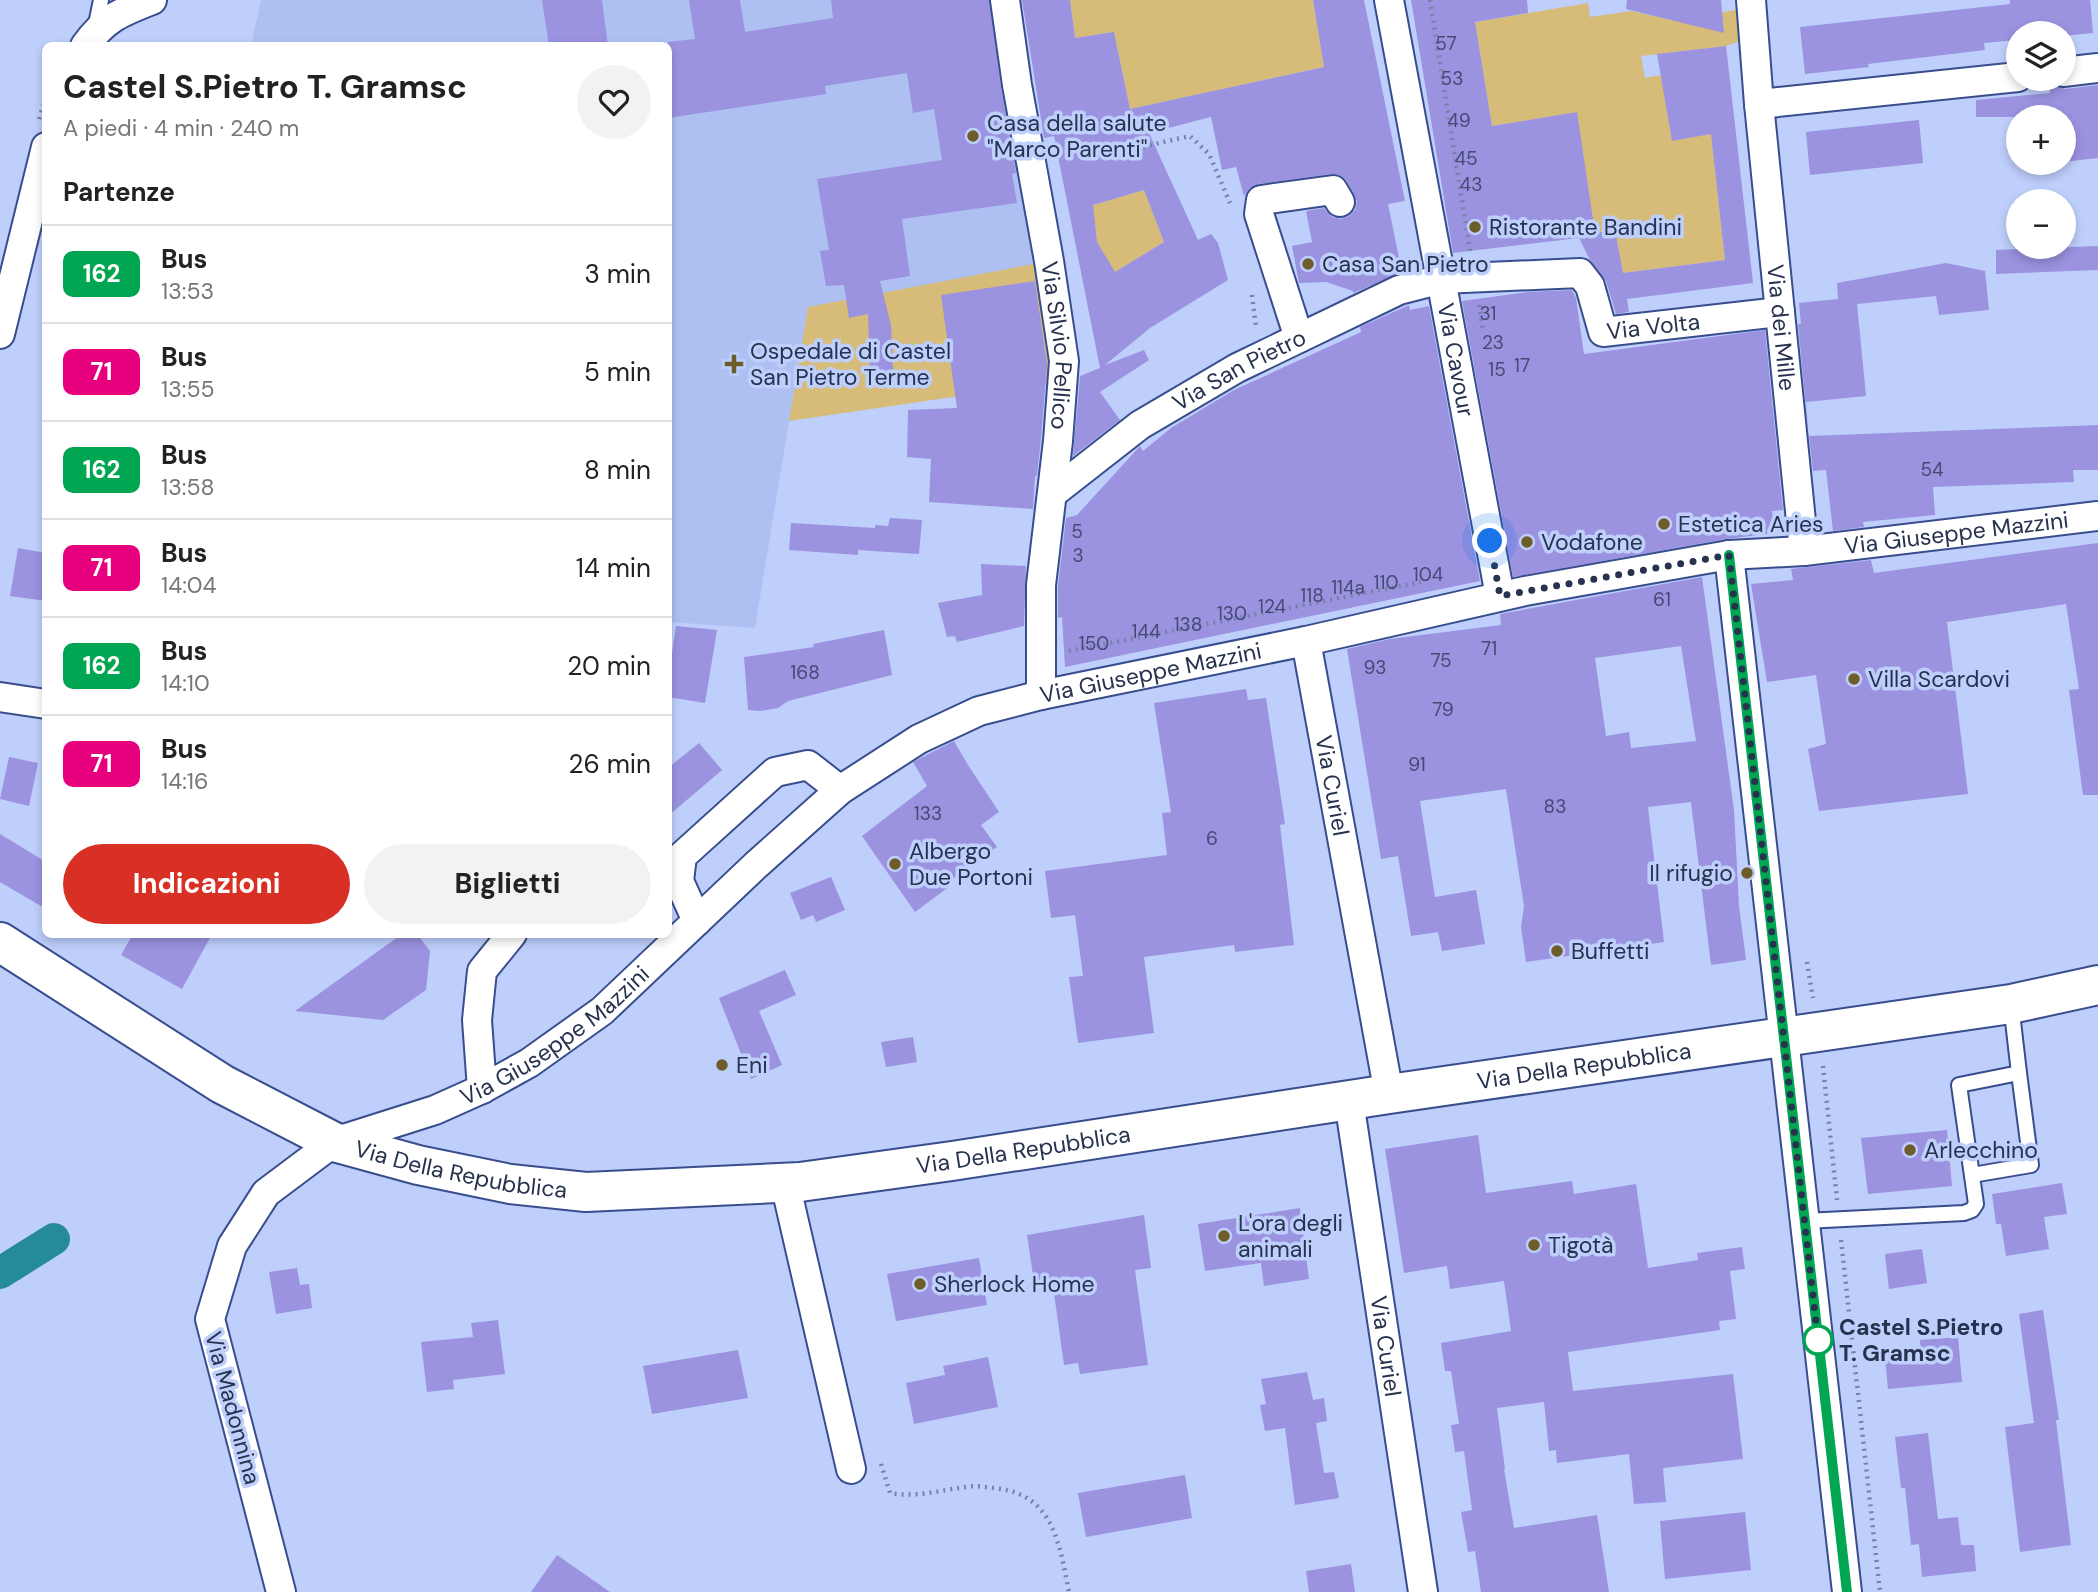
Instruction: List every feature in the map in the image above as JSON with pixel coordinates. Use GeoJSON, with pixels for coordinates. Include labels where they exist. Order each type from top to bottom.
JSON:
{"type":"FeatureCollection","features":[{"type":"Feature","properties":{"kind":"main road","name":"Via Della Repubblica"},"geometry":{"type":"LineString","coordinates":[[0,942],[222,1084],[334,1142],[418,1166],[510,1184],[586,1192],[785,1183],[952,1161],[1389,1094],[2011,1004],[2098,985]]}},
{"type":"Feature","properties":{"kind":"street"},"geometry":{"type":"LineString","coordinates":[[89,39],[101,25],[121,12],[152,0]]}},
{"type":"Feature","properties":{"kind":"street","name":"Via Silvio Pellico"},"geometry":{"type":"LineString","coordinates":[[1005,0],[1064,362],[1053,493],[1041,585],[1041,695]]}},
{"type":"Feature","properties":{"kind":"street","name":"Via Cavour"},"geometry":{"type":"LineString","coordinates":[[1389,0],[1500,596]]}},
{"type":"Feature","properties":{"kind":"street","name":"Via dei Mille"},"geometry":{"type":"LineString","coordinates":[[1751,0],[1804,551]]}},
{"type":"Feature","properties":{"kind":"street"},"geometry":{"type":"LineString","coordinates":[[2076,71],[2098,68]]}},
{"type":"Feature","properties":{"kind":"street"},"geometry":{"type":"LineString","coordinates":[[1759,104],[2006,78]]}},
{"type":"Feature","properties":{"kind":"street"},"geometry":{"type":"LineString","coordinates":[[0,334],[42,163]]}},
{"type":"Feature","properties":{"kind":"street"},"geometry":{"type":"LineString","coordinates":[[1299,338],[1259,214],[1261,201],[1333,190],[1340,202]]}},
{"type":"Feature","properties":{"kind":"street","name":"Via Volta"},"geometry":{"type":"LineString","coordinates":[[1442,278],[1580,272],[1590,286],[1603,332],[1780,312]]}},
{"type":"Feature","properties":{"kind":"street","name":"Via San Pietro"},"geometry":{"type":"LineString","coordinates":[[1053,493],[1140,425],[1237,368],[1399,290],[1442,278]]}},
{"type":"Feature","properties":{"kind":"street","name":"Via Giuseppe Mazzini"},"geometry":{"type":"LineString","coordinates":[[334,1142],[435,1110],[482,1089],[529,1063],[602,1011],[840,790],[919,739],[979,712],[1041,695],[1306,641],[1500,596],[1729,555],[1804,551],[2098,516]]}},
{"type":"Feature","properties":{"kind":"street"},"geometry":{"type":"LineString","coordinates":[[1729,555],[1847,1592]]}},
{"type":"Feature","properties":{"kind":"street","name":"Via Curiel"},"geometry":{"type":"LineString","coordinates":[[1306,641],[1389,1094]]}},
{"type":"Feature","properties":{"kind":"street"},"geometry":{"type":"LineString","coordinates":[[0,697],[42,703]]}},
{"type":"Feature","properties":{"kind":"street"},"geometry":{"type":"LineString","coordinates":[[697,921],[679,881],[682,856],[775,772],[808,765],[840,790]]}},
{"type":"Feature","properties":{"kind":"street"},"geometry":{"type":"LineString","coordinates":[[482,1089],[477,1020],[482,971],[509,938]]}},
{"type":"Feature","properties":{"kind":"street","name":"Via Curiel"},"geometry":{"type":"LineString","coordinates":[[1349,1101],[1423,1592]]}},
{"type":"Feature","properties":{"kind":"street","name":"Via Madonnina"},"geometry":{"type":"LineString","coordinates":[[281,1592],[210,1319],[232,1246],[266,1193],[334,1142]]}},
{"type":"Feature","properties":{"kind":"street"},"geometry":{"type":"LineString","coordinates":[[785,1183],[851,1469]]}},
{"type":"Feature","properties":{"kind":"lane"},"geometry":{"type":"LineString","coordinates":[[89,39],[101,0]]}},
{"type":"Feature","properties":{"kind":"lane"},"geometry":{"type":"LineString","coordinates":[[1972,1175],[2031,1165],[2011,1004]]}},
{"type":"Feature","properties":{"kind":"lane"},"geometry":{"type":"LineString","coordinates":[[1805,1221],[1964,1213],[1972,1210],[1976,1204],[1959,1085],[2019,1073]]}},
{"type":"Feature","properties":{"kind":"path"},"geometry":{"type":"LineString","coordinates":[[1102,156],[1190,136],[1209,154],[1230,203]]}},
{"type":"Feature","properties":{"kind":"path"},"geometry":{"type":"LineString","coordinates":[[1823,1066],[1880,1592]]}},
{"type":"Feature","properties":{"kind":"path"},"geometry":{"type":"LineString","coordinates":[[851,1469],[882,1463],[890,1493],[906,1496],[971,1486],[1008,1489],[1031,1499],[1050,1521],[1055,1532],[1069,1592]]}},
{"type":"Feature","properties":{"kind":"shaded area","name":"Ospedale di Castel San Pietro Terme"},"geometry":{"type":"Polygon","coordinates":[[[261,0],[995,0],[1041,266],[808,307],[755,628],[672,622],[672,42],[252,42],[261,0]]]}},
{"type":"Feature","properties":{"kind":"shaded area"},"geometry":{"type":"Polygon","coordinates":[[[1070,0],[1313,0],[1324,67],[1130,109],[1114,32],[1075,38],[1070,0]]]}},
{"type":"Feature","properties":{"kind":"shaded area"},"geometry":{"type":"Polygon","coordinates":[[[1588,3],[1590,17],[1632,11],[1671,20],[1736,10],[1740,41],[1726,46],[1641,56],[1645,78],[1661,75],[1672,140],[1711,134],[1725,260],[1623,273],[1615,230],[1595,233],[1549,117],[1492,126],[1475,22],[1588,3]]]}},
{"type":"Feature","properties":{"kind":"shaded area"},"geometry":{"type":"Polygon","coordinates":[[[1144,190],[1164,242],[1115,272],[1093,275],[1093,205],[1144,190]]]}},
{"type":"Feature","properties":{"kind":"shaded area"},"geometry":{"type":"Polygon","coordinates":[[[1049,261],[1063,381],[789,421],[808,307],[1049,261]]]}},
{"type":"Feature","properties":{"kind":"building"},"geometry":{"type":"Polygon","coordinates":[[[542,0],[602,0],[607,42],[548,42],[542,0]]]}},
{"type":"Feature","properties":{"kind":"building"},"geometry":{"type":"Polygon","coordinates":[[[689,0],[740,0],[745,32],[833,18],[831,0],[989,0],[1016,173],[1012,174],[1017,203],[902,219],[910,276],[880,281],[891,325],[893,372],[870,373],[868,314],[849,318],[844,285],[826,286],[820,251],[829,250],[817,179],[942,160],[934,109],[913,113],[907,73],[825,86],[826,94],[672,117],[672,42],[668,42],[695,39],[689,0]]]}},
{"type":"Feature","properties":{"kind":"building"},"geometry":{"type":"Polygon","coordinates":[[[1022,0],[1070,0],[1075,38],[1114,32],[1130,109],[1324,67],[1313,0],[1364,0],[1405,201],[1388,204],[1402,272],[1353,293],[1326,282],[1299,283],[1292,246],[1312,242],[1306,211],[1324,208],[1332,217],[1341,219],[1349,216],[1355,210],[1357,201],[1347,181],[1340,175],[1331,174],[1259,184],[1250,188],[1244,196],[1236,167],[1222,170],[1211,117],[1149,133],[1198,240],[1211,234],[1218,243],[1228,280],[1150,328],[1105,365],[1144,350],[1149,360],[1100,392],[1120,420],[1073,456],[1080,376],[1100,368],[1054,136],[1044,138],[1022,0]],[[1144,190],[1093,205],[1097,242],[1115,272],[1164,242],[1144,190]]]}},
{"type":"Feature","properties":{"kind":"building"},"geometry":{"type":"Polygon","coordinates":[[[1411,0],[1527,0],[1528,13],[1475,22],[1492,126],[1577,112],[1595,233],[1615,230],[1623,273],[1725,260],[1711,134],[1672,141],[1657,54],[1726,46],[1753,283],[1627,299],[1629,312],[1616,314],[1606,281],[1590,260],[1579,238],[1453,253],[1411,0]]]}},
{"type":"Feature","properties":{"kind":"building"},"geometry":{"type":"Polygon","coordinates":[[[1627,0],[1721,0],[1724,33],[1626,9],[1627,0]]]}},
{"type":"Feature","properties":{"kind":"building"},"geometry":{"type":"Polygon","coordinates":[[[2010,0],[2090,0],[2093,33],[2076,35],[2076,21],[2006,21],[2006,41],[1984,43],[1985,50],[1805,74],[1800,27],[2010,4],[2010,0]]]}},
{"type":"Feature","properties":{"kind":"building"},"geometry":{"type":"Polygon","coordinates":[[[2098,85],[2098,158],[2076,161],[2076,105],[2006,105],[2006,117],[1976,117],[1976,100],[2076,91],[2076,88],[2098,85]]]}},
{"type":"Feature","properties":{"kind":"building"},"geometry":{"type":"Polygon","coordinates":[[[1919,120],[1923,163],[1810,175],[1806,132],[1919,120]]]}},
{"type":"Feature","properties":{"kind":"building"},"geometry":{"type":"Polygon","coordinates":[[[2098,246],[2098,270],[1996,274],[1996,250],[2006,250],[2006,259],[2076,259],[2076,247],[2098,246]]]}},
{"type":"Feature","properties":{"kind":"building"},"geometry":{"type":"Polygon","coordinates":[[[1946,263],[1985,271],[1989,310],[1939,315],[1936,296],[1857,304],[1866,396],[1806,402],[1808,429],[1798,324],[1801,324],[1799,303],[1838,299],[1837,283],[1946,263]]]}},
{"type":"Feature","properties":{"kind":"building"},"geometry":{"type":"Polygon","coordinates":[[[1035,281],[1047,365],[1033,509],[929,502],[931,459],[907,457],[908,410],[957,408],[941,295],[1035,281]]]}},
{"type":"Feature","properties":{"kind":"building"},"geometry":{"type":"Polygon","coordinates":[[[1572,290],[1576,298],[1584,354],[1765,330],[1783,510],[1772,511],[1775,533],[1726,539],[1513,577],[1462,301],[1528,292],[1572,290]]]}},
{"type":"Feature","properties":{"kind":"building"},"geometry":{"type":"Polygon","coordinates":[[[1409,305],[1410,310],[1429,306],[1480,581],[1065,667],[1062,617],[1058,618],[1058,586],[1066,518],[1077,515],[1140,446],[1143,451],[1171,428],[1234,390],[1361,332],[1360,327],[1409,305]]]}},
{"type":"Feature","properties":{"kind":"building"},"geometry":{"type":"Polygon","coordinates":[[[2098,425],[2098,470],[2073,470],[2074,482],[1933,487],[1935,515],[1863,522],[1864,527],[1833,531],[1826,470],[1813,471],[1809,436],[2098,425]]]}},
{"type":"Feature","properties":{"kind":"building"},"geometry":{"type":"Polygon","coordinates":[[[890,518],[922,520],[919,554],[858,550],[858,555],[789,550],[791,523],[875,528],[875,525],[888,526],[890,518]]]}},
{"type":"Feature","properties":{"kind":"building","name":"Villa Scardovi"},"geometry":{"type":"Polygon","coordinates":[[[2098,543],[2098,795],[2083,795],[2069,690],[2079,689],[2066,604],[1947,622],[1968,794],[1819,811],[1808,749],[1826,744],[1816,675],[1767,682],[1751,584],[1793,580],[1791,569],[1799,568],[1871,560],[1874,573],[2098,543]]]}},
{"type":"Feature","properties":{"kind":"building"},"geometry":{"type":"Polygon","coordinates":[[[18,548],[42,552],[42,600],[10,596],[18,548]]]}},
{"type":"Feature","properties":{"kind":"building"},"geometry":{"type":"Polygon","coordinates":[[[981,564],[1026,566],[1024,626],[957,642],[955,636],[947,637],[938,603],[982,595],[981,564]]]}},
{"type":"Feature","properties":{"kind":"building"},"geometry":{"type":"Polygon","coordinates":[[[1702,577],[1734,810],[1739,906],[1746,960],[1711,965],[1691,802],[1648,807],[1664,942],[1526,962],[1521,927],[1524,906],[1506,789],[1420,801],[1435,897],[1476,890],[1485,944],[1442,951],[1438,932],[1411,936],[1398,856],[1381,859],[1347,649],[1390,639],[1501,625],[1500,614],[1702,577]],[[1681,646],[1595,658],[1606,736],[1629,732],[1631,748],[1696,741],[1681,646]]]}},
{"type":"Feature","properties":{"kind":"building"},"geometry":{"type":"Polygon","coordinates":[[[676,626],[717,630],[705,703],[672,698],[672,654],[676,626]]]}},
{"type":"Feature","properties":{"kind":"building"},"geometry":{"type":"Polygon","coordinates":[[[884,630],[892,675],[788,701],[778,708],[748,710],[744,657],[814,647],[813,644],[884,630]]]}},
{"type":"Feature","properties":{"kind":"building"},"geometry":{"type":"Polygon","coordinates":[[[1246,689],[1248,700],[1266,698],[1285,824],[1280,825],[1294,945],[1235,952],[1234,945],[1144,957],[1154,1033],[1078,1043],[1069,977],[1083,976],[1075,915],[1051,918],[1045,871],[1167,855],[1162,813],[1171,812],[1154,703],[1246,689]]]}},
{"type":"Feature","properties":{"kind":"building"},"geometry":{"type":"Polygon","coordinates":[[[954,741],[999,812],[981,825],[997,847],[947,883],[950,886],[915,912],[862,836],[927,786],[913,762],[954,741]]]}},
{"type":"Feature","properties":{"kind":"building"},"geometry":{"type":"Polygon","coordinates":[[[699,743],[722,770],[672,813],[672,765],[699,743]]]}},
{"type":"Feature","properties":{"kind":"building"},"geometry":{"type":"Polygon","coordinates":[[[9,757],[38,763],[29,806],[0,799],[9,757]]]}},
{"type":"Feature","properties":{"kind":"building"},"geometry":{"type":"Polygon","coordinates":[[[0,834],[42,860],[42,907],[0,882],[0,834]]]}},
{"type":"Feature","properties":{"kind":"building"},"geometry":{"type":"Polygon","coordinates":[[[831,877],[845,910],[816,922],[813,915],[801,920],[790,893],[831,877]]]}},
{"type":"Feature","properties":{"kind":"building"},"geometry":{"type":"Polygon","coordinates":[[[131,938],[210,938],[182,989],[121,955],[131,938]]]}},
{"type":"Feature","properties":{"kind":"building"},"geometry":{"type":"Polygon","coordinates":[[[396,938],[420,938],[430,951],[426,990],[383,1020],[295,1011],[396,938]]]}},
{"type":"Feature","properties":{"kind":"building"},"geometry":{"type":"Polygon","coordinates":[[[785,970],[796,995],[759,1011],[782,1065],[751,1079],[719,998],[785,970]]]}},
{"type":"Feature","properties":{"kind":"building"},"geometry":{"type":"Polygon","coordinates":[[[913,1037],[917,1062],[886,1067],[881,1042],[913,1037]]]}},
{"type":"Feature","properties":{"kind":"building"},"geometry":{"type":"Polygon","coordinates":[[[1947,1130],[1952,1186],[1868,1194],[1861,1138],[1947,1130]]]}},
{"type":"Feature","properties":{"kind":"building"},"geometry":{"type":"Polygon","coordinates":[[[1478,1135],[1486,1193],[1572,1181],[1574,1194],[1636,1184],[1648,1268],[1698,1260],[1697,1253],[1742,1247],[1745,1269],[1730,1271],[1736,1319],[1719,1321],[1720,1330],[1568,1352],[1573,1391],[1733,1374],[1743,1459],[1663,1468],[1666,1502],[1634,1504],[1629,1454],[1557,1463],[1556,1450],[1549,1451],[1544,1402],[1497,1408],[1514,1528],[1597,1515],[1609,1592],[1481,1592],[1475,1551],[1468,1552],[1461,1512],[1472,1510],[1464,1451],[1455,1452],[1451,1425],[1459,1424],[1451,1371],[1445,1371],[1441,1343],[1511,1331],[1504,1281],[1450,1289],[1447,1266],[1404,1273],[1385,1149],[1478,1135]]]}},
{"type":"Feature","properties":{"kind":"building"},"geometry":{"type":"Polygon","coordinates":[[[2062,1183],[2067,1214],[2044,1217],[2049,1249],[2006,1256],[2001,1224],[1996,1224],[1992,1194],[2062,1183]]]}},
{"type":"Feature","properties":{"kind":"building"},"geometry":{"type":"Polygon","coordinates":[[[1300,1208],[1309,1279],[1264,1286],[1261,1263],[1205,1271],[1198,1224],[1300,1208]]]}},
{"type":"Feature","properties":{"kind":"building"},"geometry":{"type":"Polygon","coordinates":[[[1144,1215],[1151,1268],[1135,1270],[1148,1365],[1080,1374],[1078,1363],[1064,1365],[1053,1286],[1035,1289],[1027,1235],[1144,1215]]]}},
{"type":"Feature","properties":{"kind":"building"},"geometry":{"type":"Polygon","coordinates":[[[1922,1249],[1927,1283],[1889,1289],[1885,1254],[1922,1249]]]}},
{"type":"Feature","properties":{"kind":"building"},"geometry":{"type":"Polygon","coordinates":[[[979,1258],[987,1305],[896,1321],[887,1274],[979,1258]]]}},
{"type":"Feature","properties":{"kind":"building"},"geometry":{"type":"Polygon","coordinates":[[[297,1268],[300,1285],[309,1284],[312,1308],[276,1314],[269,1272],[297,1268]]]}},
{"type":"Feature","properties":{"kind":"building"},"geometry":{"type":"Polygon","coordinates":[[[2043,1310],[2059,1420],[2056,1420],[2071,1545],[2020,1552],[2005,1427],[2034,1423],[2019,1314],[2043,1310]]]}},
{"type":"Feature","properties":{"kind":"building"},"geometry":{"type":"Polygon","coordinates":[[[498,1320],[505,1374],[453,1380],[454,1389],[427,1392],[421,1342],[473,1337],[471,1323],[498,1320]]]}},
{"type":"Feature","properties":{"kind":"building"},"geometry":{"type":"Polygon","coordinates":[[[1958,1337],[1962,1382],[1888,1389],[1885,1357],[1921,1354],[1920,1340],[1958,1337]]]}},
{"type":"Feature","properties":{"kind":"building"},"geometry":{"type":"Polygon","coordinates":[[[738,1350],[748,1398],[652,1414],[643,1366],[738,1350]]]}},
{"type":"Feature","properties":{"kind":"building"},"geometry":{"type":"Polygon","coordinates":[[[988,1357],[998,1407],[914,1424],[906,1383],[945,1375],[943,1366],[988,1357]]]}},
{"type":"Feature","properties":{"kind":"building"},"geometry":{"type":"Polygon","coordinates":[[[1307,1372],[1313,1400],[1324,1398],[1327,1421],[1316,1423],[1324,1473],[1334,1472],[1339,1498],[1295,1505],[1285,1428],[1265,1431],[1260,1405],[1266,1404],[1261,1379],[1307,1372]]]}},
{"type":"Feature","properties":{"kind":"building"},"geometry":{"type":"Polygon","coordinates":[[[1928,1433],[1938,1519],[1958,1517],[1961,1545],[1974,1545],[1976,1571],[1922,1577],[1919,1544],[1911,1545],[1905,1488],[1901,1488],[1895,1437],[1928,1433]]]}},
{"type":"Feature","properties":{"kind":"building"},"geometry":{"type":"Polygon","coordinates":[[[1185,1475],[1192,1518],[1086,1537],[1078,1493],[1185,1475]]]}},
{"type":"Feature","properties":{"kind":"building"},"geometry":{"type":"Polygon","coordinates":[[[1745,1512],[1751,1570],[1665,1579],[1660,1521],[1745,1512]]]}},
{"type":"Feature","properties":{"kind":"building"},"geometry":{"type":"Polygon","coordinates":[[[557,1555],[610,1592],[531,1592],[557,1555]]]}},
{"type":"Feature","properties":{"kind":"building"},"geometry":{"type":"Polygon","coordinates":[[[1351,1564],[1355,1592],[1309,1592],[1306,1571],[1351,1564]]]}},
{"type":"Feature","properties":{"kind":"waterway"},"geometry":{"type":"LineString","coordinates":[[0,1273],[54,1239]]}},
{"type":"Feature","properties":{"kind":"bus line","name":"162"},"geometry":{"type":"LineString","coordinates":[[1729,555],[1847,1592]]}},
{"type":"Feature","properties":{"kind":"place","name":"Casa della salute \"Marco Parenti\""},"geometry":{"type":"Point","coordinates":[973,136]}},
{"type":"Feature","properties":{"kind":"place","name":"Ristorante Bandini"},"geometry":{"type":"Point","coordinates":[1475,227]}},
{"type":"Feature","properties":{"kind":"place","name":"Casa San Pietro"},"geometry":{"type":"Point","coordinates":[1308,264]}},
{"type":"Feature","properties":{"kind":"place","name":"Ospedale di Castel San Pietro Terme"},"geometry":{"type":"Point","coordinates":[734,364]}},
{"type":"Feature","properties":{"kind":"place","name":"Estetica Aries"},"geometry":{"type":"Point","coordinates":[1664,524]}},
{"type":"Feature","properties":{"kind":"place","name":"Vodafone"},"geometry":{"type":"Point","coordinates":[1527,542]}},
{"type":"Feature","properties":{"kind":"place","name":"Villa Scardovi"},"geometry":{"type":"Point","coordinates":[1854,679]}},
{"type":"Feature","properties":{"kind":"place","name":"Albergo Due Portoni"},"geometry":{"type":"Point","coordinates":[895,864]}},
{"type":"Feature","properties":{"kind":"place","name":"Il rifugio"},"geometry":{"type":"Point","coordinates":[1747,873]}},
{"type":"Feature","properties":{"kind":"place","name":"Buffetti"},"geometry":{"type":"Point","coordinates":[1557,951]}},
{"type":"Feature","properties":{"kind":"place","name":"Eni"},"geometry":{"type":"Point","coordinates":[722,1065]}},
{"type":"Feature","properties":{"kind":"place","name":"Arlecchino"},"geometry":{"type":"Point","coordinates":[1910,1150]}},
{"type":"Feature","properties":{"kind":"place","name":"L'ora degli animali"},"geometry":{"type":"Point","coordinates":[1224,1236]}},
{"type":"Feature","properties":{"kind":"place","name":"Tigotà"},"geometry":{"type":"Point","coordinates":[1534,1245]}},
{"type":"Feature","properties":{"kind":"place","name":"Sherlock Home"},"geometry":{"type":"Point","coordinates":[920,1284]}},
{"type":"Feature","properties":{"kind":"place","name":"Castel S.Pietro T. Gramsc"},"geometry":{"type":"Point","coordinates":[1818,1340]}},
{"type":"Feature","properties":{"kind":"route"},"geometry":{"type":"LineString","coordinates":[[1490,541],[1500,596],[1729,555],[1819,1349],[1818,1340]]}}]}
